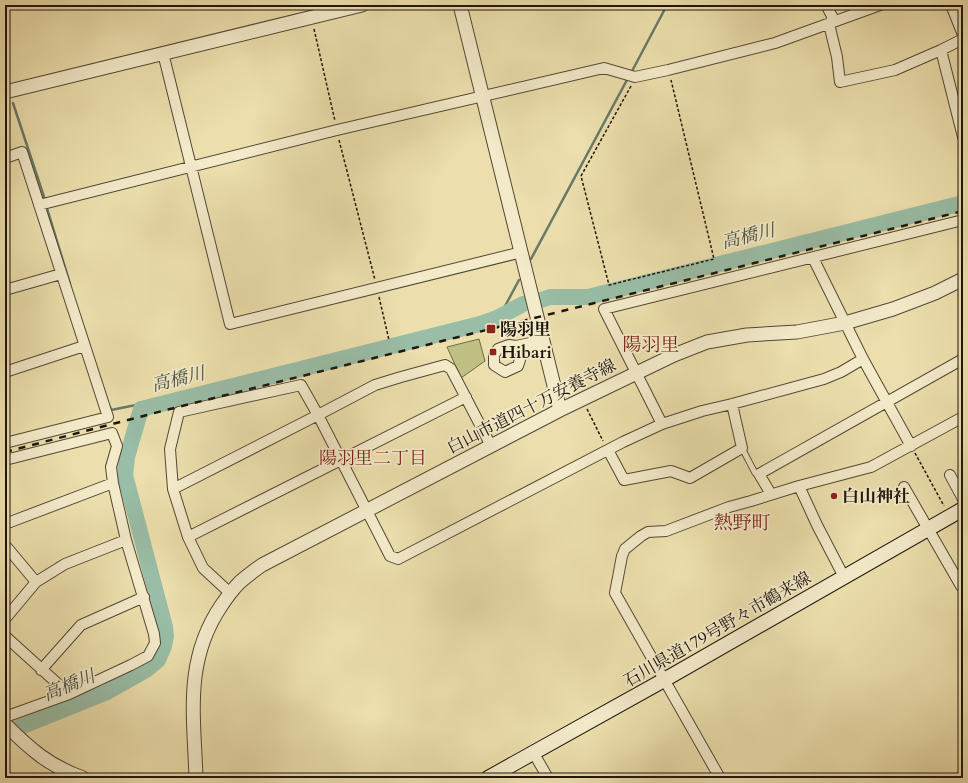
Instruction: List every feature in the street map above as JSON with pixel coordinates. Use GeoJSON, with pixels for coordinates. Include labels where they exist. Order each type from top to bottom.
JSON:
{"type":"FeatureCollection","features":[{"type":"Feature","properties":{"kind":"main road","name":"石川県道179号野々市鶴来線"},"geometry":{"type":"LineString","coordinates":[[488,778],[664,680],[963,509]]}},
{"type":"Feature","properties":{"kind":"street"},"geometry":{"type":"LineString","coordinates":[[5,92],[362,5]]}},
{"type":"Feature","properties":{"kind":"street"},"geometry":{"type":"LineString","coordinates":[[460,5],[560,410]]}},
{"type":"Feature","properties":{"kind":"street"},"geometry":{"type":"LineString","coordinates":[[826,5],[833,18],[829,24],[837,57],[840,82],[895,70],[942,50],[963,39]]}},
{"type":"Feature","properties":{"kind":"street"},"geometry":{"type":"LineString","coordinates":[[43,204],[337,130],[604,68],[632,76],[668,70],[775,43],[880,5]]}},
{"type":"Feature","properties":{"kind":"street"},"geometry":{"type":"LineString","coordinates":[[951,5],[963,35]]}},
{"type":"Feature","properties":{"kind":"street"},"geometry":{"type":"LineString","coordinates":[[942,50],[963,137]]}},
{"type":"Feature","properties":{"kind":"street"},"geometry":{"type":"LineString","coordinates":[[163,53],[230,324],[522,252]]}},
{"type":"Feature","properties":{"kind":"street"},"geometry":{"type":"LineString","coordinates":[[5,158],[22,152],[43,204],[62,274],[108,417],[5,443]]}},
{"type":"Feature","properties":{"kind":"street"},"geometry":{"type":"LineString","coordinates":[[662,424],[604,309],[963,220]]}},
{"type":"Feature","properties":{"kind":"street"},"geometry":{"type":"LineString","coordinates":[[813,258],[863,359],[911,446]]}},
{"type":"Feature","properties":{"kind":"street"},"geometry":{"type":"LineString","coordinates":[[5,290],[62,274]]}},
{"type":"Feature","properties":{"kind":"street","name":"白山市道四十万安養寺線"},"geometry":{"type":"LineString","coordinates":[[196,778],[193,692],[199,652],[215,615],[230,593],[240,582],[274,558],[560,410],[674,354],[707,342],[747,335],[797,332],[845,324],[893,309],[934,293],[963,279]]}},
{"type":"Feature","properties":{"kind":"street"},"geometry":{"type":"LineString","coordinates":[[544,342],[522,350],[518,366],[505,372],[494,365],[494,355],[498,349],[509,345],[516,346],[544,342]]}},
{"type":"Feature","properties":{"kind":"street"},"geometry":{"type":"LineString","coordinates":[[5,372],[84,346]]}},
{"type":"Feature","properties":{"kind":"street"},"geometry":{"type":"LineString","coordinates":[[230,593],[203,568],[188,537],[173,489],[170,449],[180,412],[302,385],[390,556],[398,559],[608,450],[662,424],[702,411],[824,379],[841,372],[863,359]]}},
{"type":"Feature","properties":{"kind":"street"},"geometry":{"type":"LineString","coordinates":[[770,494],[759,474],[963,359]]}},
{"type":"Feature","properties":{"kind":"street"},"geometry":{"type":"LineString","coordinates":[[173,489],[375,385],[401,376],[445,365],[451,369],[491,446]]}},
{"type":"Feature","properties":{"kind":"street"},"geometry":{"type":"LineString","coordinates":[[188,537],[466,397]]}},
{"type":"Feature","properties":{"kind":"street"},"geometry":{"type":"LineString","coordinates":[[608,450],[624,480],[671,471],[690,478],[742,448],[732,404]]}},
{"type":"Feature","properties":{"kind":"street"},"geometry":{"type":"LineString","coordinates":[[720,778],[615,593],[622,556],[625,549],[648,532],[666,531],[730,507],[752,502],[770,494],[871,467],[963,417]]}},
{"type":"Feature","properties":{"kind":"street"},"geometry":{"type":"LineString","coordinates":[[5,460],[112,433],[117,446],[111,467],[113,483],[126,540],[144,597],[155,642],[148,656],[131,666],[6,722],[20,740],[39,755],[62,770],[83,778]]}},
{"type":"Feature","properties":{"kind":"street"},"geometry":{"type":"LineString","coordinates":[[950,475],[963,499]]}},
{"type":"Feature","properties":{"kind":"street"},"geometry":{"type":"LineString","coordinates":[[5,524],[113,483]]}},
{"type":"Feature","properties":{"kind":"street"},"geometry":{"type":"LineString","coordinates":[[798,486],[844,577]]}},
{"type":"Feature","properties":{"kind":"street"},"geometry":{"type":"LineString","coordinates":[[904,487],[961,586]]}},
{"type":"Feature","properties":{"kind":"street"},"geometry":{"type":"LineString","coordinates":[[5,619],[36,582],[65,564],[126,540]]}},
{"type":"Feature","properties":{"kind":"street"},"geometry":{"type":"LineString","coordinates":[[5,545],[36,582]]}},
{"type":"Feature","properties":{"kind":"street"},"geometry":{"type":"LineString","coordinates":[[41,670],[81,625],[144,597]]}},
{"type":"Feature","properties":{"kind":"street"},"geometry":{"type":"LineString","coordinates":[[5,636],[69,694]]}},
{"type":"Feature","properties":{"kind":"street"},"geometry":{"type":"LineString","coordinates":[[533,752],[548,778]]}},
{"type":"Feature","properties":{"kind":"lane"},"geometry":{"type":"LineString","coordinates":[[742,448],[755,473],[759,474]]}},
{"type":"Feature","properties":{"kind":"path"},"geometry":{"type":"LineString","coordinates":[[311,17],[337,130],[389,340]]}},
{"type":"Feature","properties":{"kind":"path"},"geometry":{"type":"LineString","coordinates":[[632,76],[581,176],[610,285],[714,259],[668,70]]}},
{"type":"Feature","properties":{"kind":"path"},"geometry":{"type":"LineString","coordinates":[[582,399],[608,450]]}},
{"type":"Feature","properties":{"kind":"path"},"geometry":{"type":"LineString","coordinates":[[911,446],[950,516]]}},
{"type":"Feature","properties":{"kind":"green space"},"geometry":{"type":"Polygon","coordinates":[[[479,339],[485,361],[461,378],[447,347],[479,339]]]}},
{"type":"Feature","properties":{"kind":"waterway"},"geometry":{"type":"LineString","coordinates":[[631,73],[667,5]]}},
{"type":"Feature","properties":{"kind":"waterway"},"geometry":{"type":"LineString","coordinates":[[5,72],[7,77]]}},
{"type":"Feature","properties":{"kind":"waterway"},"geometry":{"type":"LineString","coordinates":[[531,259],[628,78]]}},
{"type":"Feature","properties":{"kind":"waterway"},"geometry":{"type":"LineString","coordinates":[[13,103],[45,200]]}},
{"type":"Feature","properties":{"kind":"waterway","name":"高橋川"},"geometry":{"type":"LineString","coordinates":[[541,300],[550,297],[588,297],[963,203]]}},
{"type":"Feature","properties":{"kind":"waterway"},"geometry":{"type":"LineString","coordinates":[[46,205],[70,284]]}},
{"type":"Feature","properties":{"kind":"waterway"},"geometry":{"type":"LineString","coordinates":[[497,318],[519,280]]}},
{"type":"Feature","properties":{"kind":"waterway","name":"高橋川"},"geometry":{"type":"LineString","coordinates":[[5,733],[107,692],[146,670],[158,660],[164,646],[166,636],[165,627],[125,475],[127,457],[141,409],[480,324],[497,318],[523,304]]}},
{"type":"Feature","properties":{"kind":"waterway"},"geometry":{"type":"LineString","coordinates":[[110,407],[111,410],[136,405],[141,409]]}},
{"type":"Feature","properties":{"kind":"railway"},"geometry":{"type":"LineString","coordinates":[[5,452],[170,409],[963,211]]}},
{"type":"Feature","properties":{"kind":"place","name":"陽羽里"},"geometry":{"type":"Point","coordinates":[491,329]}},
{"type":"Feature","properties":{"kind":"place","name":"Hibari"},"geometry":{"type":"Point","coordinates":[493,352]}},
{"type":"Feature","properties":{"kind":"place","name":"白山神社"},"geometry":{"type":"Point","coordinates":[834,496]}},
{"type":"Feature","properties":{"kind":"district","name":"陽羽里"},"geometry":{"type":"Point","coordinates":[651,344]}},
{"type":"Feature","properties":{"kind":"district","name":"陽羽里二丁目"},"geometry":{"type":"Point","coordinates":[373,458]}},
{"type":"Feature","properties":{"kind":"district","name":"熱野町"},"geometry":{"type":"Point","coordinates":[742,522]}}]}
